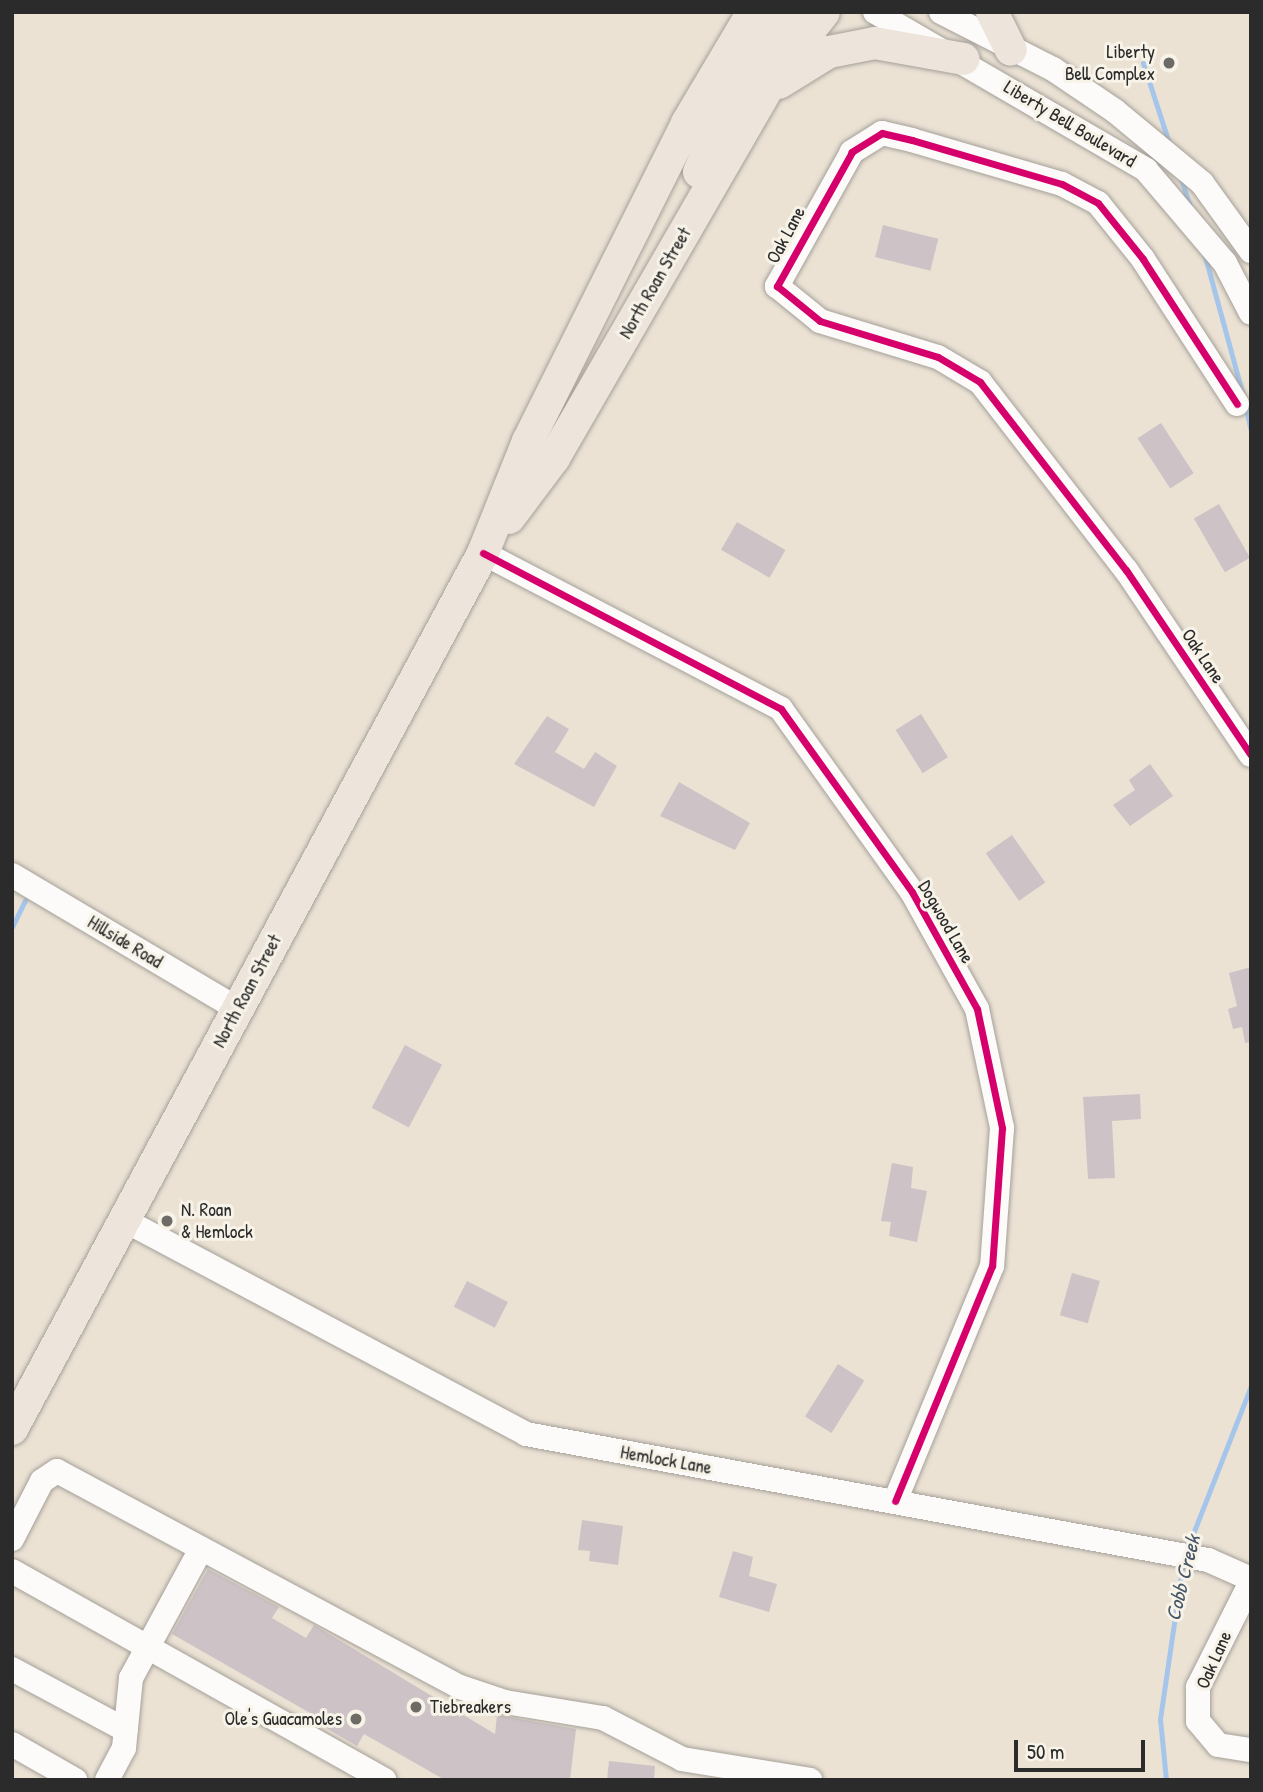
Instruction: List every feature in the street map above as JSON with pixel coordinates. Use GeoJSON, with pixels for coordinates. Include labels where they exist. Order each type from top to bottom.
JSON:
{"type":"FeatureCollection","features":[{"type":"Feature","properties":{"kind":"main road"},"geometry":{"type":"LineString","coordinates":[[685,232],[698,176],[732,98],[789,12]]}},
{"type":"Feature","properties":{"kind":"main road","name":"North Roan Street"},"geometry":{"type":"LineString","coordinates":[[482,553],[554,458],[769,89],[824,12]]}},
{"type":"Feature","properties":{"kind":"main road"},"geometry":{"type":"LineString","coordinates":[[992,12],[1011,50]]}},
{"type":"Feature","properties":{"kind":"main road","name":"North Roan Street"},"geometry":{"type":"LineString","coordinates":[[12,1429],[482,553],[528,441],[745,19]]}},
{"type":"Feature","properties":{"kind":"main road"},"geometry":{"type":"LineString","coordinates":[[769,89],[807,62],[851,47],[875,43],[964,59]]}},
{"type":"Feature","properties":{"kind":"street","name":"Liberty Bell Boulevard"},"geometry":{"type":"LineString","coordinates":[[875,12],[964,59],[1146,170],[1225,263],[1251,313]]}},
{"type":"Feature","properties":{"kind":"street","name":"Liberty Bell Boulevard"},"geometry":{"type":"LineString","coordinates":[[941,12],[1115,111],[1202,183],[1251,251]]}},
{"type":"Feature","properties":{"kind":"street","name":"Oak Lane"},"geometry":{"type":"LineString","coordinates":[[1237,404],[1143,259],[1098,203],[1062,184],[912,140],[882,133],[852,152],[776,286],[820,321],[938,357],[980,382],[1126,570],[1251,755]]}},
{"type":"Feature","properties":{"kind":"street","name":"Dogwood Lane"},"geometry":{"type":"LineString","coordinates":[[482,553],[781,709],[912,892],[977,1009],[1002,1128],[992,1266],[895,1501]]}},
{"type":"Feature","properties":{"kind":"street","name":"Hillside Road"},"geometry":{"type":"LineString","coordinates":[[12,875],[237,1009]]}},
{"type":"Feature","properties":{"kind":"street","name":"Hemlock Lane"},"geometry":{"type":"LineString","coordinates":[[124,1220],[526,1434],[1208,1560],[1251,1581]]}},
{"type":"Feature","properties":{"kind":"street"},"geometry":{"type":"LineString","coordinates":[[12,1539],[45,1476],[57,1471],[460,1687],[505,1702],[603,1718],[682,1759],[810,1780]]}},
{"type":"Feature","properties":{"kind":"street"},"geometry":{"type":"LineString","coordinates":[[107,1780],[126,1730],[129,1684],[201,1549]]}},
{"type":"Feature","properties":{"kind":"street"},"geometry":{"type":"LineString","coordinates":[[12,1571],[146,1649],[384,1780]]}},
{"type":"Feature","properties":{"kind":"street","name":"Oak Lane"},"geometry":{"type":"LineString","coordinates":[[1251,1581],[1198,1687],[1198,1721],[1218,1745],[1251,1750]]}},
{"type":"Feature","properties":{"kind":"street"},"geometry":{"type":"LineString","coordinates":[[12,1669],[126,1730]]}},
{"type":"Feature","properties":{"kind":"street"},"geometry":{"type":"LineString","coordinates":[[12,1744],[75,1780]]}},
{"type":"Feature","properties":{"kind":"building"},"geometry":{"type":"Polygon","coordinates":[[[883,225],[938,239],[930,271],[875,257],[883,225]]]}},
{"type":"Feature","properties":{"kind":"building"},"geometry":{"type":"Polygon","coordinates":[[[1161,423],[1194,473],[1170,489],[1138,438],[1161,423]]]}},
{"type":"Feature","properties":{"kind":"building"},"geometry":{"type":"Polygon","coordinates":[[[1219,504],[1250,558],[1225,572],[1194,518],[1219,504]]]}},
{"type":"Feature","properties":{"kind":"building"},"geometry":{"type":"Polygon","coordinates":[[[737,522],[785,550],[769,578],[721,550],[737,522]]]}},
{"type":"Feature","properties":{"kind":"building"},"geometry":{"type":"Polygon","coordinates":[[[921,714],[948,757],[923,773],[896,730],[921,714]]]}},
{"type":"Feature","properties":{"kind":"building"},"geometry":{"type":"Polygon","coordinates":[[[547,716],[569,729],[555,752],[584,769],[595,752],[617,766],[594,807],[514,764],[547,716]]]}},
{"type":"Feature","properties":{"kind":"building"},"geometry":{"type":"Polygon","coordinates":[[[1150,764],[1173,796],[1130,826],[1113,805],[1135,790],[1129,780],[1150,764]]]}},
{"type":"Feature","properties":{"kind":"building"},"geometry":{"type":"Polygon","coordinates":[[[679,782],[750,823],[735,850],[660,816],[679,782]]]}},
{"type":"Feature","properties":{"kind":"building"},"geometry":{"type":"Polygon","coordinates":[[[1012,835],[1045,883],[1019,901],[986,853],[1012,835]]]}},
{"type":"Feature","properties":{"kind":"building"},"geometry":{"type":"Polygon","coordinates":[[[1251,967],[1251,1042],[1245,1043],[1242,1027],[1233,1029],[1228,1009],[1237,1006],[1229,973],[1251,967]]]}},
{"type":"Feature","properties":{"kind":"building"},"geometry":{"type":"Polygon","coordinates":[[[405,1045],[442,1065],[409,1127],[372,1108],[405,1045]]]}},
{"type":"Feature","properties":{"kind":"building"},"geometry":{"type":"Polygon","coordinates":[[[1140,1094],[1141,1119],[1112,1121],[1115,1178],[1088,1179],[1083,1097],[1140,1094]]]}},
{"type":"Feature","properties":{"kind":"building"},"geometry":{"type":"Polygon","coordinates":[[[892,1163],[913,1167],[911,1188],[927,1191],[917,1242],[889,1236],[891,1222],[881,1221],[892,1163]]]}},
{"type":"Feature","properties":{"kind":"building"},"geometry":{"type":"Polygon","coordinates":[[[1072,1273],[1100,1281],[1088,1323],[1060,1315],[1072,1273]]]}},
{"type":"Feature","properties":{"kind":"building"},"geometry":{"type":"Polygon","coordinates":[[[467,1281],[508,1302],[495,1328],[454,1307],[467,1281]]]}},
{"type":"Feature","properties":{"kind":"building"},"geometry":{"type":"Polygon","coordinates":[[[838,1364],[864,1380],[831,1433],[805,1417],[838,1364]]]}},
{"type":"Feature","properties":{"kind":"building"},"geometry":{"type":"Polygon","coordinates":[[[582,1520],[623,1526],[618,1565],[589,1561],[590,1551],[578,1550],[582,1520]]]}},
{"type":"Feature","properties":{"kind":"building"},"geometry":{"type":"Polygon","coordinates":[[[733,1551],[753,1557],[749,1576],[777,1584],[769,1612],[719,1597],[733,1551]]]}},
{"type":"Feature","properties":{"kind":"building"},"geometry":{"type":"Polygon","coordinates":[[[208,1569],[279,1607],[272,1618],[306,1638],[314,1625],[495,1734],[497,1715],[576,1729],[570,1780],[445,1780],[364,1734],[357,1746],[314,1721],[317,1717],[172,1634],[208,1569]]]}},
{"type":"Feature","properties":{"kind":"building"},"geometry":{"type":"Polygon","coordinates":[[[609,1761],[655,1766],[654,1780],[607,1780],[609,1761]]]}},
{"type":"Feature","properties":{"kind":"waterway"},"geometry":{"type":"LineString","coordinates":[[1143,63],[1169,143]]}},
{"type":"Feature","properties":{"kind":"waterway"},"geometry":{"type":"LineString","coordinates":[[1181,179],[1190,206]]}},
{"type":"Feature","properties":{"kind":"waterway"},"geometry":{"type":"LineString","coordinates":[[1204,253],[1242,392]]}},
{"type":"Feature","properties":{"kind":"waterway"},"geometry":{"type":"LineString","coordinates":[[1245,405],[1251,432]]}},
{"type":"Feature","properties":{"kind":"waterway"},"geometry":{"type":"LineString","coordinates":[[12,927],[25,900]]}},
{"type":"Feature","properties":{"kind":"waterway","name":"Cobb Creek"},"geometry":{"type":"LineString","coordinates":[[1187,1549],[1251,1386]]}},
{"type":"Feature","properties":{"kind":"waterway","name":"Cobb Creek"},"geometry":{"type":"LineString","coordinates":[[1166,1780],[1160,1719],[1183,1562]]}},
{"type":"Feature","properties":{"kind":"cycle path"},"geometry":{"type":"LineString","coordinates":[[1237,404],[1143,259],[1098,203],[1062,184],[912,140],[882,133],[852,152],[777,286],[820,321],[938,357],[980,382],[1126,570],[1251,755]]}},
{"type":"Feature","properties":{"kind":"cycle path"},"geometry":{"type":"LineString","coordinates":[[483,553],[781,709],[912,892],[977,1009],[1002,1128],[992,1266],[895,1501]]}},
{"type":"Feature","properties":{"kind":"place","name":"Liberty Bell Complex"},"geometry":{"type":"Point","coordinates":[1169,63]}},
{"type":"Feature","properties":{"kind":"place","name":"N. Roan & Hemlock"},"geometry":{"type":"Point","coordinates":[167,1221]}},
{"type":"Feature","properties":{"kind":"place","name":"Tiebreakers"},"geometry":{"type":"Point","coordinates":[416,1707]}},
{"type":"Feature","properties":{"kind":"place","name":"Ole's Guacamoles"},"geometry":{"type":"Point","coordinates":[356,1719]}}]}
